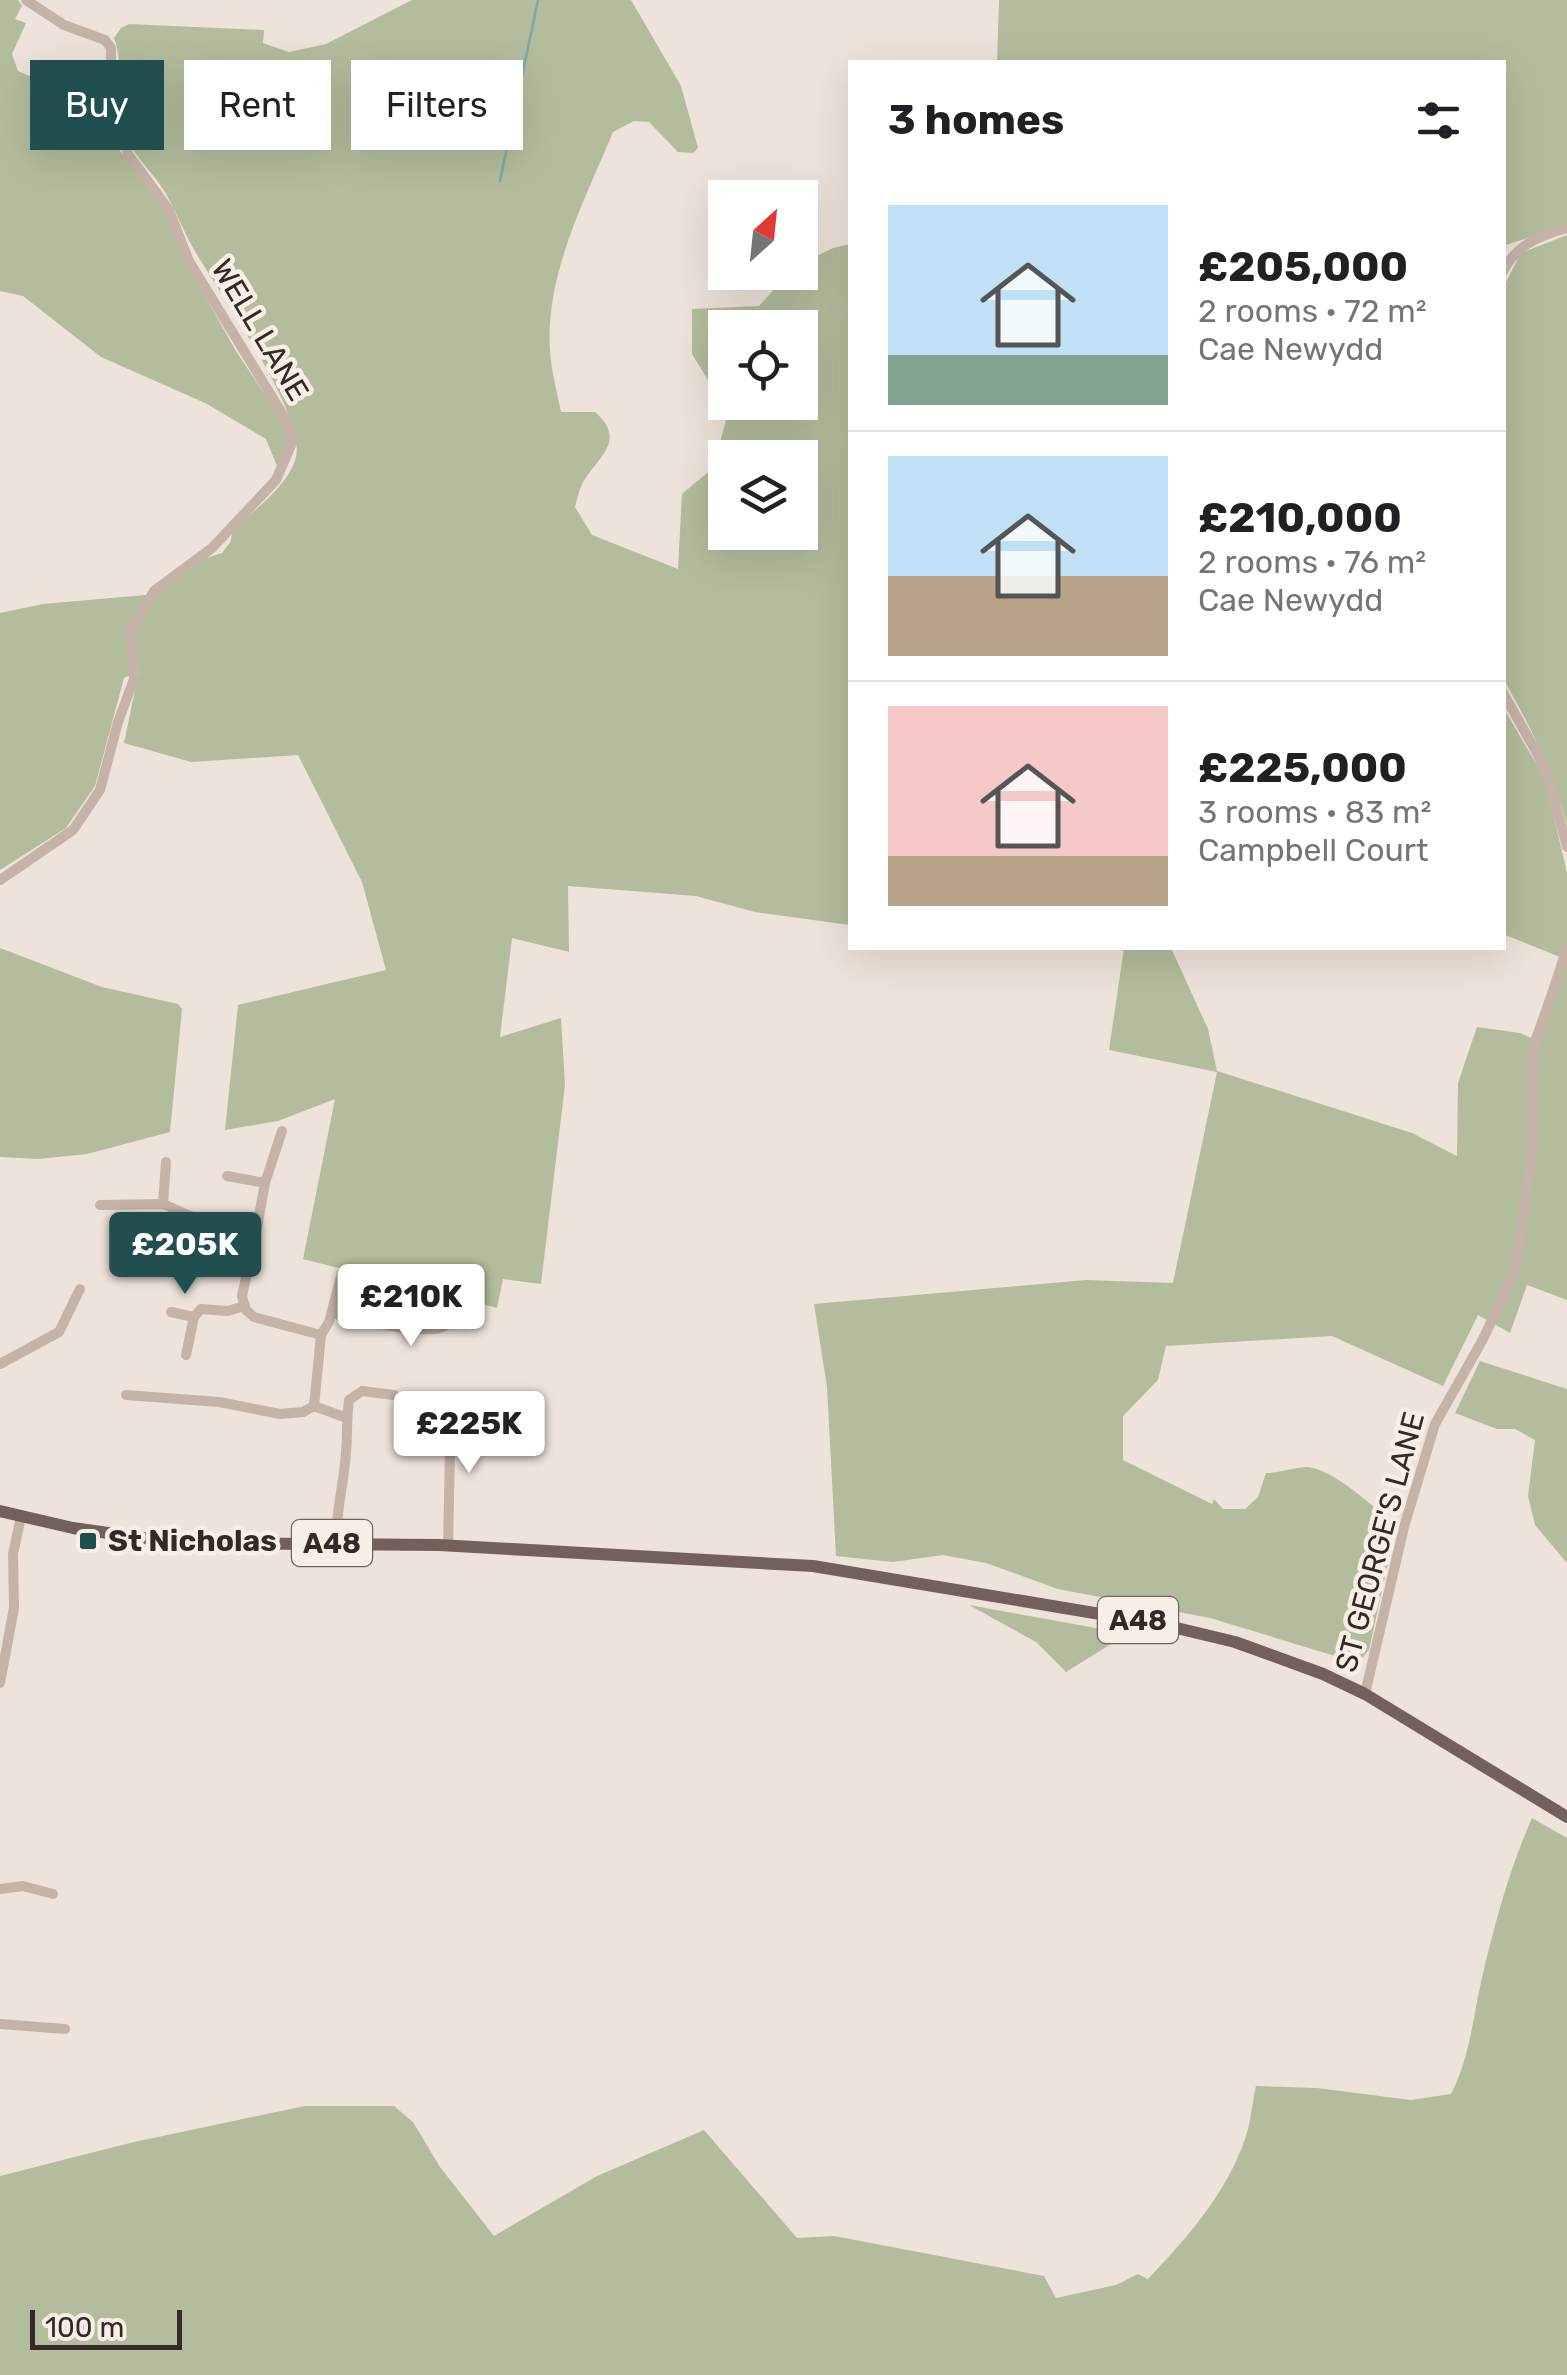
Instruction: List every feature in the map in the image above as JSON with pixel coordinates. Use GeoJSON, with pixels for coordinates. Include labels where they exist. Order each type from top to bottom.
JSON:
{"type":"FeatureCollection","features":[{"type":"Feature","properties":{"kind":"main road","name":"A48"},"geometry":{"type":"LineString","coordinates":[[0,1511],[111,1534],[179,1543],[448,1546],[740,1560],[882,1575],[1182,1628],[1258,1649],[1365,1694],[1567,1817]]}},
{"type":"Feature","properties":{"kind":"street","name":"WELL LANE"},"geometry":{"type":"LineString","coordinates":[[0,880],[73,830],[100,790],[134,679],[130,631],[154,591],[212,548],[276,480],[292,443],[288,423],[189,261],[169,210],[128,154],[111,98],[112,48],[105,40],[64,25],[26,0]]}},
{"type":"Feature","properties":{"kind":"street"},"geometry":{"type":"LineString","coordinates":[[1506,266],[1516,250],[1528,242],[1567,228]]}},
{"type":"Feature","properties":{"kind":"street"},"geometry":{"type":"LineString","coordinates":[[1506,698],[1544,768],[1567,846]]}},
{"type":"Feature","properties":{"kind":"street","name":"ST GEORGE'S LANE"},"geometry":{"type":"LineString","coordinates":[[1365,1694],[1404,1527],[1435,1424],[1515,1272],[1533,1144],[1533,1052],[1567,948]]}},
{"type":"Feature","properties":{"kind":"street"},"geometry":{"type":"LineString","coordinates":[[282,1131],[265,1183],[242,1296],[244,1306],[254,1316],[321,1335]]}},
{"type":"Feature","properties":{"kind":"street"},"geometry":{"type":"LineString","coordinates":[[163,1204],[166,1162]]}},
{"type":"Feature","properties":{"kind":"street"},"geometry":{"type":"LineString","coordinates":[[227,1176],[265,1183]]}},
{"type":"Feature","properties":{"kind":"street"},"geometry":{"type":"LineString","coordinates":[[100,1206],[163,1204],[254,1238]]}},
{"type":"Feature","properties":{"kind":"street"},"geometry":{"type":"LineString","coordinates":[[314,1406],[321,1335],[332,1313],[342,1273]]}},
{"type":"Feature","properties":{"kind":"street"},"geometry":{"type":"LineString","coordinates":[[0,1364],[59,1332],[80,1289]]}},
{"type":"Feature","properties":{"kind":"street"},"geometry":{"type":"LineString","coordinates":[[332,1313],[434,1332],[446,1325],[453,1302]]}},
{"type":"Feature","properties":{"kind":"street"},"geometry":{"type":"LineString","coordinates":[[186,1355],[194,1318],[206,1307],[224,1311],[244,1306]]}},
{"type":"Feature","properties":{"kind":"street"},"geometry":{"type":"LineString","coordinates":[[171,1312],[194,1318]]}},
{"type":"Feature","properties":{"kind":"street"},"geometry":{"type":"LineString","coordinates":[[336,1543],[348,1428],[344,1417],[350,1396],[358,1392],[394,1395]]}},
{"type":"Feature","properties":{"kind":"street"},"geometry":{"type":"LineString","coordinates":[[126,1396],[220,1402],[280,1414],[297,1414],[314,1406],[344,1417]]}},
{"type":"Feature","properties":{"kind":"street"},"geometry":{"type":"LineString","coordinates":[[448,1546],[451,1405]]}},
{"type":"Feature","properties":{"kind":"street"},"geometry":{"type":"LineString","coordinates":[[0,1683],[14,1608],[13,1554],[22,1517]]}},
{"type":"Feature","properties":{"kind":"street"},"geometry":{"type":"LineString","coordinates":[[0,1888],[23,1886],[53,1894]]}},
{"type":"Feature","properties":{"kind":"street"},"geometry":{"type":"LineString","coordinates":[[0,2024],[65,2029]]}},
{"type":"Feature","properties":{"kind":"green space"},"geometry":{"type":"Polygon","coordinates":[[[0,0],[18,0],[22,6],[15,19],[26,23],[12,54],[18,71],[30,76],[30,150],[120,150],[168,213],[185,261],[236,351],[283,422],[287,450],[277,466],[266,439],[205,403],[101,357],[23,296],[0,291],[0,0]]]}},
{"type":"Feature","properties":{"kind":"green space"},"geometry":{"type":"Polygon","coordinates":[[[412,0],[631,0],[681,86],[698,148],[693,153],[678,152],[649,122],[634,121],[613,132],[560,266],[550,322],[551,358],[561,412],[595,412],[604,421],[610,437],[605,452],[583,483],[575,507],[592,535],[678,569],[682,494],[708,472],[708,550],[818,550],[818,440],[721,440],[726,420],[818,420],[818,310],[708,310],[708,380],[692,354],[692,309],[759,306],[774,290],[818,290],[818,255],[848,244],[848,925],[755,912],[696,896],[568,886],[569,952],[512,938],[500,1037],[561,1018],[565,1085],[541,1284],[503,1279],[497,1308],[303,1259],[335,1099],[278,1121],[225,1130],[238,1005],[386,970],[362,882],[298,755],[191,762],[124,743],[139,671],[124,678],[95,786],[66,828],[0,870],[0,613],[43,604],[145,595],[151,599],[203,559],[222,553],[232,532],[286,478],[296,457],[295,437],[274,382],[192,246],[165,192],[134,150],[164,150],[164,60],[119,60],[114,38],[129,24],[264,30],[263,43],[289,52],[326,44],[412,0]]]}},
{"type":"Feature","properties":{"kind":"green space"},"geometry":{"type":"Polygon","coordinates":[[[999,0],[1567,0],[1567,225],[1506,245],[1506,60],[997,60],[999,0]]]}},
{"type":"Feature","properties":{"kind":"green space"},"geometry":{"type":"Polygon","coordinates":[[[1567,235],[1567,826],[1540,750],[1506,684],[1506,282],[1521,253],[1567,235]]]}},
{"type":"Feature","properties":{"kind":"green space"},"geometry":{"type":"Polygon","coordinates":[[[1506,712],[1545,779],[1567,873],[1567,1300],[1527,1285],[1510,1333],[1478,1315],[1443,1386],[1332,1336],[1166,1346],[1158,1380],[1123,1416],[1123,1460],[1212,1504],[1214,1499],[1223,1509],[1245,1509],[1258,1497],[1266,1473],[1307,1467],[1341,1482],[1396,1526],[1369,1650],[1362,1658],[1348,1660],[1210,1618],[1058,1589],[986,1563],[943,1555],[893,1562],[836,1556],[827,1387],[814,1304],[1086,1280],[1173,1283],[1217,1072],[1109,1050],[1124,950],[1172,950],[1208,1029],[1217,1071],[1412,1133],[1457,1156],[1458,1083],[1477,1027],[1531,1038],[1560,957],[1506,935],[1506,712]]]}},
{"type":"Feature","properties":{"kind":"green space"},"geometry":{"type":"Polygon","coordinates":[[[0,948],[102,987],[178,1004],[182,1009],[170,1132],[87,1154],[38,1159],[0,1157],[0,948]]]}},
{"type":"Feature","properties":{"kind":"green space"},"geometry":{"type":"Polygon","coordinates":[[[1480,1361],[1567,1389],[1567,1563],[1535,1525],[1528,1496],[1535,1440],[1515,1429],[1497,1429],[1455,1413],[1480,1361]]]}},
{"type":"Feature","properties":{"kind":"green space"},"geometry":{"type":"Polygon","coordinates":[[[969,1605],[1167,1641],[1124,1640],[1066,1672],[1036,1642],[969,1605]]]}},
{"type":"Feature","properties":{"kind":"green space"},"geometry":{"type":"Polygon","coordinates":[[[1532,1818],[1567,1838],[1567,2375],[0,2375],[0,2176],[134,2142],[305,2106],[394,2106],[413,2122],[440,2167],[494,2236],[597,2176],[704,2130],[797,2238],[834,2236],[1044,2276],[1056,2298],[1116,2285],[1138,2274],[1148,2279],[1191,2231],[1227,2178],[1247,2133],[1256,2086],[1317,2088],[1411,2100],[1451,2094],[1466,2053],[1503,1898],[1532,1818]]]}},
{"type":"Feature","properties":{"kind":"waterway"},"geometry":{"type":"LineString","coordinates":[[500,181],[538,0]]}},
{"type":"Feature","properties":{"kind":"place","name":"St Nicholas"},"geometry":{"type":"Point","coordinates":[88,1541]}}]}
